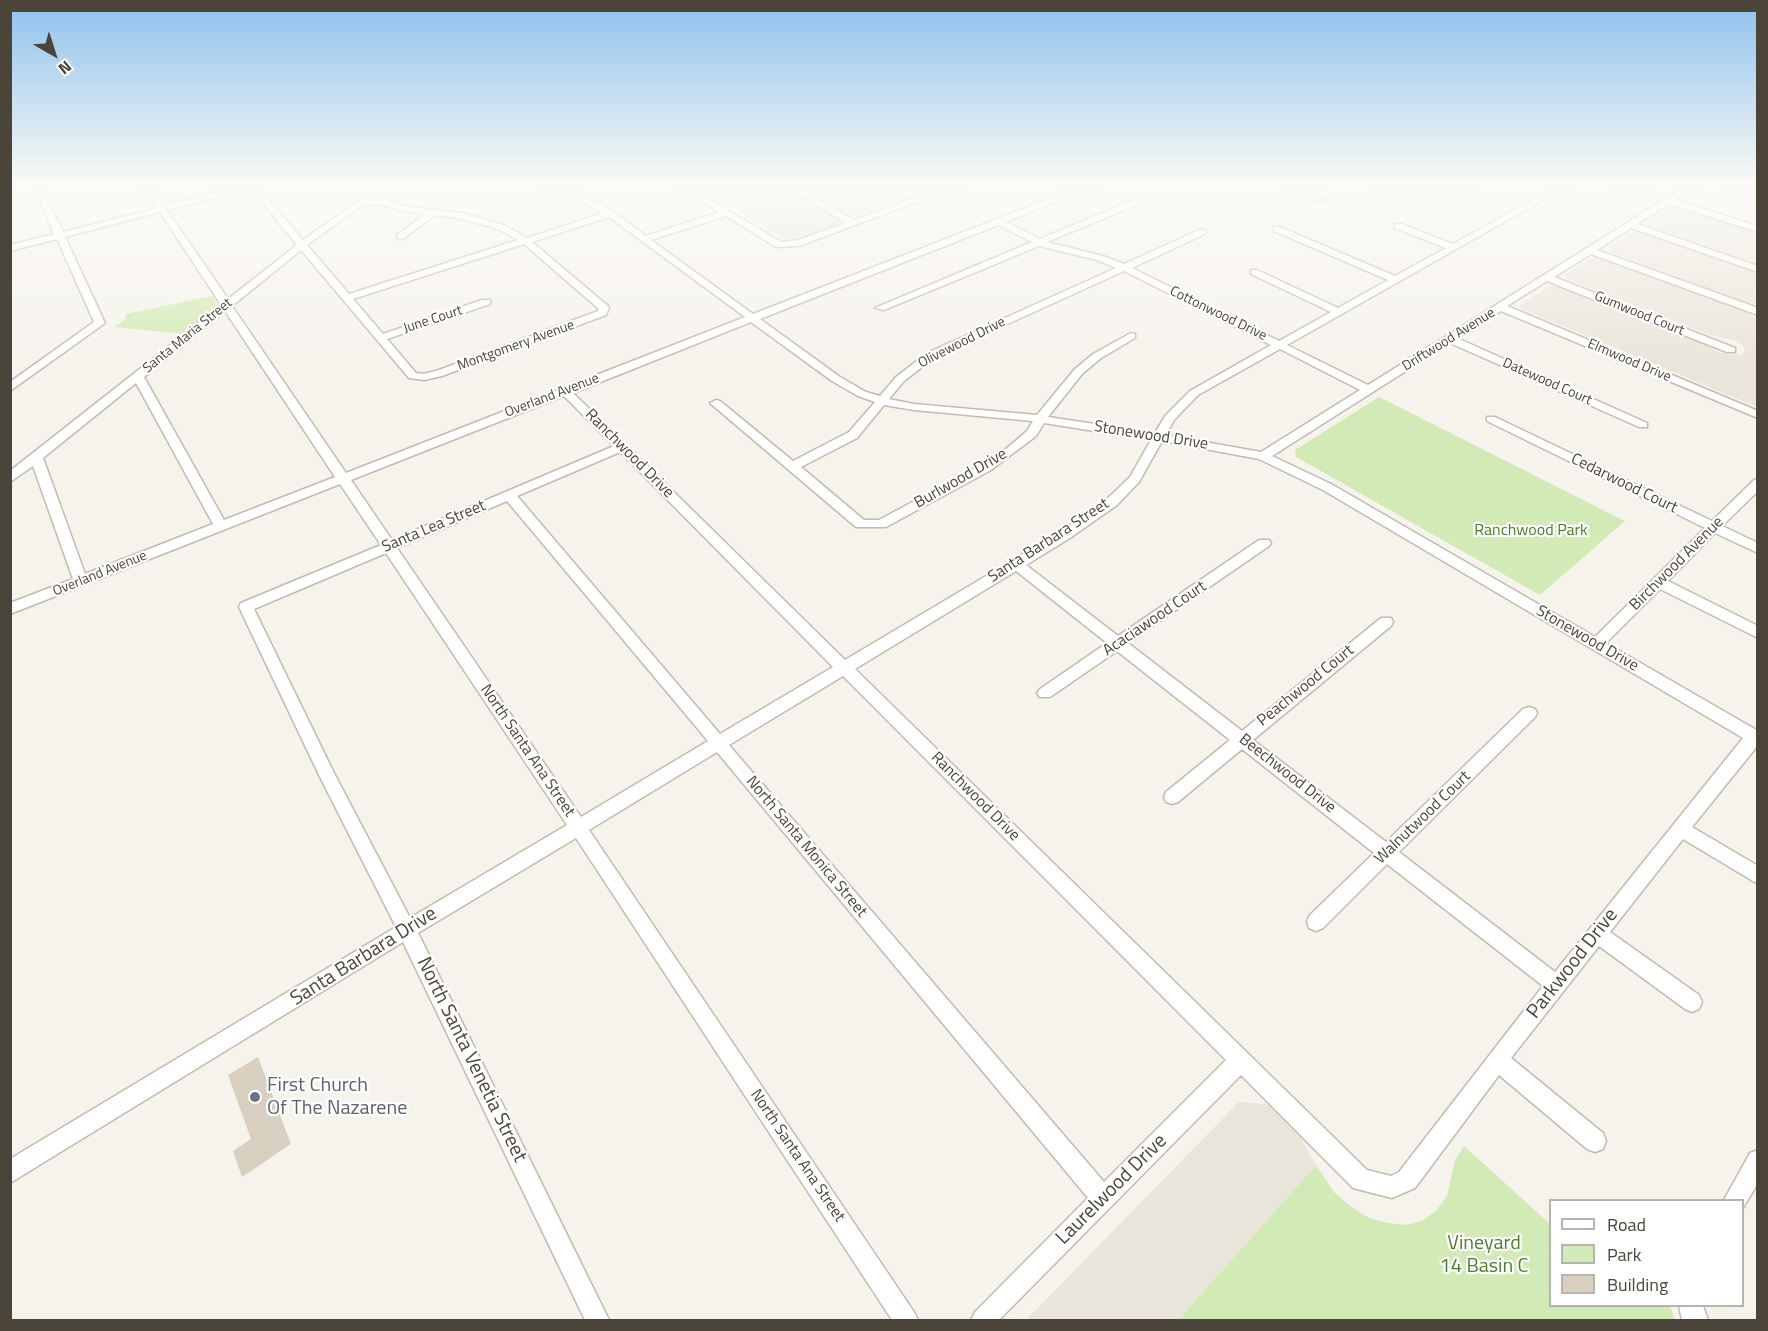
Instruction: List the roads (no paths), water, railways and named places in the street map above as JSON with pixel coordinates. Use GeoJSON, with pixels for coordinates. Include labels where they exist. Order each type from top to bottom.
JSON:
{"type":"FeatureCollection","features":[{"type":"Feature","properties":{"kind":"street"},"geometry":{"type":"LineString","coordinates":[[10,388],[100,323],[64,246]]}},
{"type":"Feature","properties":{"kind":"street","name":"North Santa Ana Street"},"geometry":{"type":"LineString","coordinates":[[188,246],[906,1320]]}},
{"type":"Feature","properties":{"kind":"street","name":"Santa Maria Street"},"geometry":{"type":"LineString","coordinates":[[10,478],[301,246]]}},
{"type":"Feature","properties":{"kind":"street"},"geometry":{"type":"LineString","coordinates":[[303,246],[380,338]]}},
{"type":"Feature","properties":{"kind":"street"},"geometry":{"type":"LineString","coordinates":[[346,298],[510,246]]}},
{"type":"Feature","properties":{"kind":"street","name":"Montgomery Avenue"},"geometry":{"type":"LineString","coordinates":[[380,338],[409,372],[424,377],[588,320],[602,313],[604,308],[532,246]]}},
{"type":"Feature","properties":{"kind":"street","name":"Stonewood Drive"},"geometry":{"type":"LineString","coordinates":[[654,246],[844,384],[884,401],[914,407],[976,410],[1042,419],[1222,447],[1263,456],[1327,488],[1755,738]]}},
{"type":"Feature","properties":{"kind":"street","name":"Overland Avenue"},"geometry":{"type":"LineString","coordinates":[[10,609],[934,246]]}},
{"type":"Feature","properties":{"kind":"street"},"geometry":{"type":"LineString","coordinates":[[880,308],[1028,246]]}},
{"type":"Feature","properties":{"kind":"street","name":"Cottonwood Drive"},"geometry":{"type":"LineString","coordinates":[[1050,246],[1100,258],[1123,267],[1369,390]]}},
{"type":"Feature","properties":{"kind":"street","name":"Olivewood Drive"},"geometry":{"type":"LineString","coordinates":[[792,467],[853,435],[884,401],[900,379],[931,355],[1170,246]]}},
{"type":"Feature","properties":{"kind":"street"},"geometry":{"type":"LineString","coordinates":[[1317,246],[1395,280]]}},
{"type":"Feature","properties":{"kind":"street","name":"Driftwood Avenue"},"geometry":{"type":"LineString","coordinates":[[1263,456],[1596,246]]}},
{"type":"Feature","properties":{"kind":"street"},"geometry":{"type":"LineString","coordinates":[[1694,246],[1758,269]]}},
{"type":"Feature","properties":{"kind":"street","name":"Santa Barbara Street"},"geometry":{"type":"LineString","coordinates":[[718,743],[1065,535],[1112,502],[1139,472],[1169,418],[1194,393],[1454,247]]}},
{"type":"Feature","properties":{"kind":"street"},"geometry":{"type":"LineString","coordinates":[[1590,250],[1758,312]]}},
{"type":"Feature","properties":{"kind":"street"},"geometry":{"type":"LineString","coordinates":[[1254,272],[1338,312]]}},
{"type":"Feature","properties":{"kind":"street","name":"Gumwood Court"},"geometry":{"type":"LineString","coordinates":[[1547,278],[1731,350]]}},
{"type":"Feature","properties":{"kind":"street","name":"June Court"},"geometry":{"type":"LineString","coordinates":[[380,338],[486,302]]}},
{"type":"Feature","properties":{"kind":"street","name":"Elmwood Drive"},"geometry":{"type":"LineString","coordinates":[[1500,307],[1758,415]]}},
{"type":"Feature","properties":{"kind":"street","name":"Burlwood Drive"},"geometry":{"type":"LineString","coordinates":[[792,467],[861,524],[881,524],[996,462],[1026,440],[1047,409],[1078,372],[1104,351],[1131,336]]}},
{"type":"Feature","properties":{"kind":"street","name":"Datewood Court"},"geometry":{"type":"LineString","coordinates":[[1450,339],[1643,425]]}},
{"type":"Feature","properties":{"kind":"street"},"geometry":{"type":"LineString","coordinates":[[138,376],[221,526]]}},
{"type":"Feature","properties":{"kind":"street","name":"Ranchwood Drive"},"geometry":{"type":"LineString","coordinates":[[565,391],[1361,1180],[1392,1187]]}},
{"type":"Feature","properties":{"kind":"street"},"geometry":{"type":"LineString","coordinates":[[716,403],[792,467]]}},
{"type":"Feature","properties":{"kind":"street","name":"Cedarwood Court"},"geometry":{"type":"LineString","coordinates":[[1491,419],[1758,549]]}},
{"type":"Feature","properties":{"kind":"street","name":"Santa Lea Street"},"geometry":{"type":"LineString","coordinates":[[246,607],[622,447]]}},
{"type":"Feature","properties":{"kind":"street"},"geometry":{"type":"LineString","coordinates":[[36,457],[81,581]]}},
{"type":"Feature","properties":{"kind":"street","name":"Birchwood Avenue"},"geometry":{"type":"LineString","coordinates":[[1596,644],[1758,483]]}},
{"type":"Feature","properties":{"kind":"street","name":"North Santa Monica Street"},"geometry":{"type":"LineString","coordinates":[[510,495],[1103,1198]]}},
{"type":"Feature","properties":{"kind":"street","name":"Acaciawood Court"},"geometry":{"type":"LineString","coordinates":[[1045,693],[1264,543]]}},
{"type":"Feature","properties":{"kind":"street","name":"Beechwood Drive"},"geometry":{"type":"LineString","coordinates":[[1016,564],[1557,985]]}},
{"type":"Feature","properties":{"kind":"street"},"geometry":{"type":"LineString","coordinates":[[1659,582],[1758,633]]}},
{"type":"Feature","properties":{"kind":"street","name":"North Santa Venetia Street"},"geometry":{"type":"LineString","coordinates":[[246,607],[597,1320]]}},
{"type":"Feature","properties":{"kind":"street","name":"Peachwood Court"},"geometry":{"type":"LineString","coordinates":[[1172,797],[1386,622]]}},
{"type":"Feature","properties":{"kind":"street","name":"Walnutwood Court"},"geometry":{"type":"LineString","coordinates":[[1316,922],[1529,713]]}},
{"type":"Feature","properties":{"kind":"street","name":"Parkwood Drive"},"geometry":{"type":"LineString","coordinates":[[1392,1187],[1407,1180],[1497,1060],[1755,738]]}},
{"type":"Feature","properties":{"kind":"street","name":"Santa Barbara Drive"},"geometry":{"type":"LineString","coordinates":[[10,1173],[718,743]]}},
{"type":"Feature","properties":{"kind":"street"},"geometry":{"type":"LineString","coordinates":[[1681,828],[1758,876]]}},
{"type":"Feature","properties":{"kind":"street"},"geometry":{"type":"LineString","coordinates":[[1597,934],[1692,1002]]}},
{"type":"Feature","properties":{"kind":"street","name":"Laurelwood Drive"},"geometry":{"type":"LineString","coordinates":[[983,1320],[1241,1060]]}},
{"type":"Feature","properties":{"kind":"street"},"geometry":{"type":"LineString","coordinates":[[1497,1060],[1595,1141]]}},
{"type":"Feature","properties":{"kind":"street"},"geometry":{"type":"LineString","coordinates":[[1736,1199],[1758,1161]]}},
{"type":"Feature","properties":{"kind":"place","name":"First Church Of The Nazarene"},"geometry":{"type":"Point","coordinates":[255,1097]}},
{"type":"Feature","properties":{"kind":"park label","name":"Ranchwood Park"},"geometry":{"type":"Point","coordinates":[1531,531]}},
{"type":"Feature","properties":{"kind":"park label","name":"Vineyard 14 Basin C"},"geometry":{"type":"Point","coordinates":[1484,1256]}}]}
